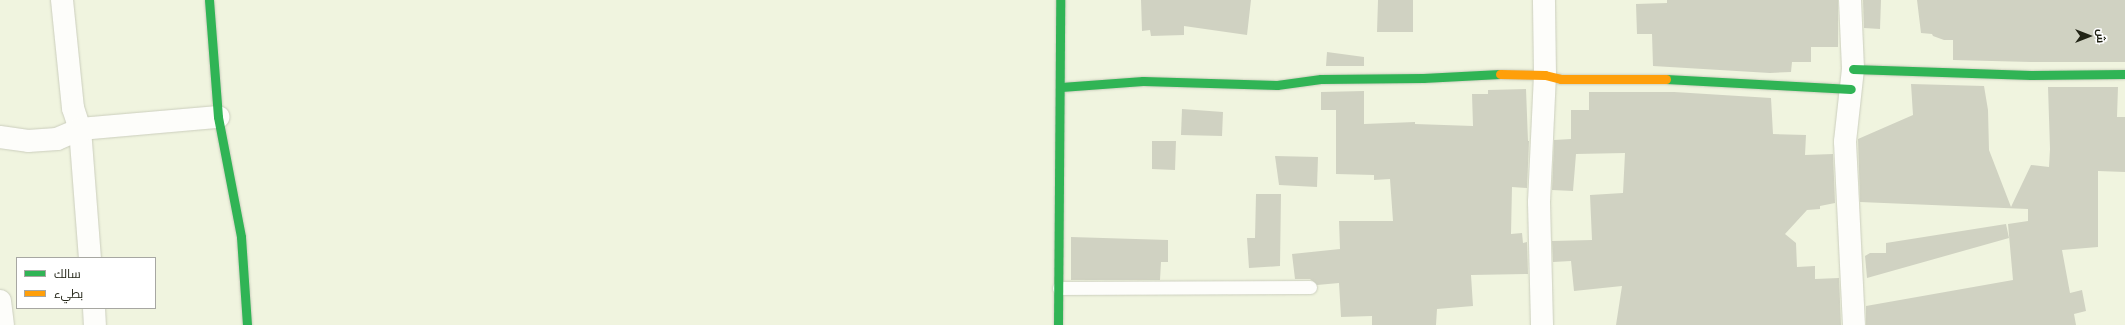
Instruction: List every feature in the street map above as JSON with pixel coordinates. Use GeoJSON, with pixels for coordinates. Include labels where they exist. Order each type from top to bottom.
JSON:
{"type":"FeatureCollection","features":[{"type":"Feature","properties":{"kind":"street"},"geometry":{"type":"LineString","coordinates":[[62,0],[73,108],[80,129],[90,257]]}},
{"type":"Feature","properties":{"kind":"street"},"geometry":{"type":"LineString","coordinates":[[209,0],[218,117],[241,237],[246,325]]}},
{"type":"Feature","properties":{"kind":"street"},"geometry":{"type":"LineString","coordinates":[[1058,325],[1061,87],[1060,0]]}},
{"type":"Feature","properties":{"kind":"street"},"geometry":{"type":"LineString","coordinates":[[1542,325],[1539,202],[1545,75],[1544,0]]}},
{"type":"Feature","properties":{"kind":"street"},"geometry":{"type":"LineString","coordinates":[[1850,0],[1852,79],[1845,142],[1854,325]]}},
{"type":"Feature","properties":{"kind":"street"},"geometry":{"type":"LineString","coordinates":[[1061,87],[1143,81],[1219,82],[1278,85],[1321,79],[1423,78],[1515,73],[1545,75],[1561,79],[1674,79],[1757,85],[1852,79],[2125,74]]}},
{"type":"Feature","properties":{"kind":"street"},"geometry":{"type":"LineString","coordinates":[[0,137],[28,141],[57,139],[80,129],[218,117]]}},
{"type":"Feature","properties":{"kind":"street"},"geometry":{"type":"LineString","coordinates":[[0,301],[3,325]]}},
{"type":"Feature","properties":{"kind":"street"},"geometry":{"type":"LineString","coordinates":[[94,309],[95,325]]}},
{"type":"Feature","properties":{"kind":"lane"},"geometry":{"type":"LineString","coordinates":[[1059,288],[1310,287]]}},
{"type":"Feature","properties":{"kind":"building"},"geometry":{"type":"Polygon","coordinates":[[[1141,0],[1251,0],[1247,35],[1184,26],[1184,35],[1151,36],[1150,30],[1142,31],[1141,0]]]}},
{"type":"Feature","properties":{"kind":"building"},"geometry":{"type":"Polygon","coordinates":[[[1378,0],[1413,0],[1413,32],[1377,32],[1378,0]]]}},
{"type":"Feature","properties":{"kind":"building"},"geometry":{"type":"Polygon","coordinates":[[[1667,0],[1838,0],[1838,47],[1811,47],[1811,62],[1792,62],[1791,72],[1770,73],[1653,66],[1652,34],[1637,34],[1636,4],[1667,3],[1667,0]]]}},
{"type":"Feature","properties":{"kind":"building"},"geometry":{"type":"Polygon","coordinates":[[[1863,0],[1881,0],[1880,29],[1864,28],[1863,0]]]}},
{"type":"Feature","properties":{"kind":"building"},"geometry":{"type":"Polygon","coordinates":[[[1917,0],[2125,0],[2125,62],[1953,60],[1953,40],[1944,40],[1933,36],[1932,34],[1921,33],[1917,0]]]}},
{"type":"Feature","properties":{"kind":"building"},"geometry":{"type":"Polygon","coordinates":[[[1327,52],[1364,57],[1364,66],[1326,66],[1327,52]]]}},
{"type":"Feature","properties":{"kind":"building"},"geometry":{"type":"Polygon","coordinates":[[[1911,84],[1984,86],[1988,110],[1989,150],[2011,207],[2031,165],[2049,167],[2050,149],[2048,87],[2118,87],[2117,117],[2125,117],[2125,172],[2098,171],[2098,247],[2062,250],[2070,293],[2082,290],[2086,311],[2074,314],[2076,325],[1866,325],[1866,306],[2013,280],[2008,224],[2028,221],[2028,209],[1860,202],[1858,139],[1913,115],[1911,84]]]}},
{"type":"Feature","properties":{"kind":"building"},"geometry":{"type":"Polygon","coordinates":[[[1526,89],[1529,141],[1527,188],[1512,187],[1511,234],[1522,233],[1523,243],[1527,242],[1528,274],[1471,275],[1473,306],[1437,309],[1436,325],[1372,325],[1372,316],[1341,317],[1339,283],[1317,285],[1310,279],[1295,279],[1292,254],[1340,249],[1339,221],[1393,221],[1390,179],[1374,180],[1374,175],[1336,174],[1336,110],[1321,110],[1321,92],[1364,91],[1364,124],[1415,122],[1415,124],[1473,126],[1472,94],[1488,94],[1488,90],[1526,89]]]}},
{"type":"Feature","properties":{"kind":"building"},"geometry":{"type":"Polygon","coordinates":[[[1589,92],[1674,92],[1771,98],[1773,134],[1806,135],[1805,155],[1833,154],[1835,203],[1820,206],[1820,209],[1807,210],[1785,234],[1796,243],[1797,267],[1815,266],[1815,279],[1839,278],[1841,325],[1616,325],[1622,286],[1574,291],[1571,261],[1553,262],[1552,241],[1592,240],[1590,195],[1623,193],[1625,153],[1576,154],[1573,191],[1552,190],[1554,140],[1571,139],[1571,110],[1589,110],[1589,92]]]}},
{"type":"Feature","properties":{"kind":"building"},"geometry":{"type":"Polygon","coordinates":[[[1182,109],[1223,112],[1222,136],[1181,135],[1182,109]]]}},
{"type":"Feature","properties":{"kind":"building"},"geometry":{"type":"Polygon","coordinates":[[[1152,141],[1176,141],[1175,170],[1152,169],[1152,141]]]}},
{"type":"Feature","properties":{"kind":"building"},"geometry":{"type":"Polygon","coordinates":[[[1275,156],[1318,157],[1317,187],[1279,185],[1275,156]]]}},
{"type":"Feature","properties":{"kind":"building"},"geometry":{"type":"Polygon","coordinates":[[[1256,194],[1281,194],[1280,266],[1249,268],[1247,238],[1255,238],[1256,194]]]}},
{"type":"Feature","properties":{"kind":"building"},"geometry":{"type":"Polygon","coordinates":[[[2006,224],[2009,238],[1867,278],[1865,256],[1870,253],[1886,253],[1886,243],[2006,224]]]}},
{"type":"Feature","properties":{"kind":"building"},"geometry":{"type":"Polygon","coordinates":[[[1071,237],[1168,240],[1168,262],[1161,262],[1160,280],[1071,280],[1071,237]]]}},
{"type":"Feature","properties":{"kind":"traffic: fast"},"geometry":{"type":"LineString","coordinates":[[209,0],[218,117],[241,237],[247,325]]}},
{"type":"Feature","properties":{"kind":"traffic: fast"},"geometry":{"type":"LineString","coordinates":[[1058,325],[1060,0]]}},
{"type":"Feature","properties":{"kind":"traffic: fast"},"geometry":{"type":"LineString","coordinates":[[1853,69],[2031,75],[2125,74]]}},
{"type":"Feature","properties":{"kind":"traffic: fast"},"geometry":{"type":"LineString","coordinates":[[1061,87],[1143,81],[1277,85],[1321,79],[1423,78],[1500,74]]}},
{"type":"Feature","properties":{"kind":"traffic: fast"},"geometry":{"type":"LineString","coordinates":[[1666,79],[1851,89]]}},
{"type":"Feature","properties":{"kind":"traffic: slow"},"geometry":{"type":"LineString","coordinates":[[1500,74],[1545,75],[1561,79],[1666,79]]}}]}
